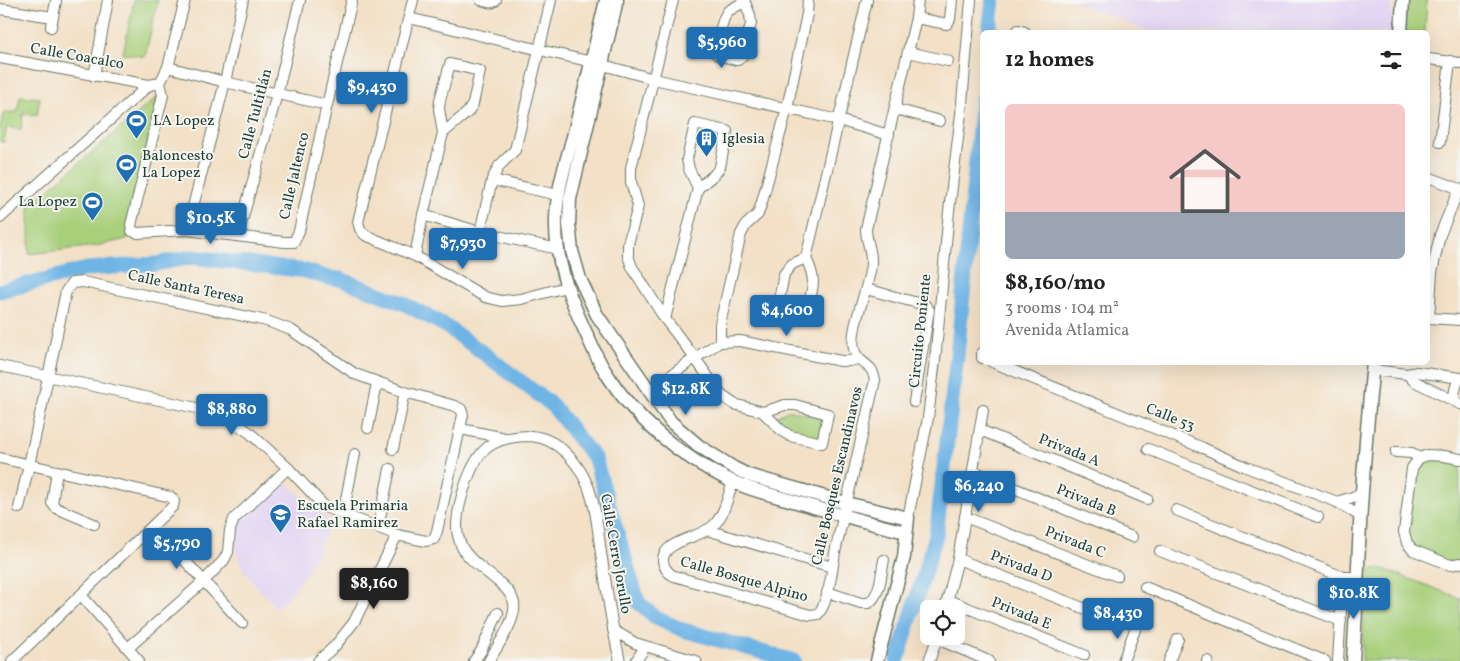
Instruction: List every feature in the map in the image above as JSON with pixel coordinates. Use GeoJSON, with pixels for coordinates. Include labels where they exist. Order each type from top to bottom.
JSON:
{"type":"FeatureCollection","features":[{"type":"Feature","properties":{"kind":"main road"},"geometry":{"type":"LineString","coordinates":[[598,63],[606,0]]}},
{"type":"Feature","properties":{"kind":"main road"},"geometry":{"type":"LineString","coordinates":[[618,0],[598,63],[556,224],[558,249],[566,286],[581,323],[605,371],[625,398],[660,436],[693,460],[732,482],[755,490],[845,509],[908,518]]}},
{"type":"Feature","properties":{"kind":"main road"},"geometry":{"type":"LineString","coordinates":[[1401,30],[1403,0]]}},
{"type":"Feature","properties":{"kind":"main road"},"geometry":{"type":"LineString","coordinates":[[564,197],[575,264],[597,315],[671,422],[700,446],[734,468],[758,479],[906,532]]}},
{"type":"Feature","properties":{"kind":"main road"},"geometry":{"type":"LineString","coordinates":[[581,323],[597,315]]}},
{"type":"Feature","properties":{"kind":"main road"},"geometry":{"type":"LineString","coordinates":[[1353,661],[1360,516],[1372,366]]}},
{"type":"Feature","properties":{"kind":"main road"},"geometry":{"type":"LineString","coordinates":[[660,436],[671,422]]}},
{"type":"Feature","properties":{"kind":"main road","name":"Circuito Poniente"},"geometry":{"type":"LineString","coordinates":[[877,661],[904,557],[908,518]]}},
{"type":"Feature","properties":{"kind":"street"},"geometry":{"type":"LineString","coordinates":[[94,76],[108,0]]}},
{"type":"Feature","properties":{"kind":"street"},"geometry":{"type":"LineString","coordinates":[[185,0],[168,67],[160,82],[163,96],[131,225],[132,231],[138,233],[187,230],[238,236]]}},
{"type":"Feature","properties":{"kind":"street"},"geometry":{"type":"LineString","coordinates":[[187,230],[243,0]]}},
{"type":"Feature","properties":{"kind":"street","name":"Calle Tultitlán"},"geometry":{"type":"LineString","coordinates":[[238,236],[277,94],[300,0]]}},
{"type":"Feature","properties":{"kind":"street","name":"Calle Jaltenco"},"geometry":{"type":"LineString","coordinates":[[238,236],[294,242],[299,230],[352,0]]}},
{"type":"Feature","properties":{"kind":"street"},"geometry":{"type":"LineString","coordinates":[[414,0],[358,222],[360,229],[365,235],[415,256],[485,297],[502,300],[520,300],[566,286]]}},
{"type":"Feature","properties":{"kind":"street"},"geometry":{"type":"LineString","coordinates":[[481,0],[491,3],[496,0]]}},
{"type":"Feature","properties":{"kind":"street"},"geometry":{"type":"LineString","coordinates":[[480,232],[492,180],[499,166],[515,150],[551,0]]}},
{"type":"Feature","properties":{"kind":"street"},"geometry":{"type":"LineString","coordinates":[[673,0],[632,168],[631,182],[638,206],[628,244],[628,256],[632,267],[665,319],[721,395],[734,404],[763,412],[790,436],[822,443],[828,414],[795,405],[785,405],[763,412]]}},
{"type":"Feature","properties":{"kind":"street"},"geometry":{"type":"LineString","coordinates":[[720,342],[720,324],[741,234],[746,225],[758,214],[787,108],[807,14],[808,0]]}},
{"type":"Feature","properties":{"kind":"street"},"geometry":{"type":"LineString","coordinates":[[806,258],[792,264],[784,274],[778,305],[779,309],[801,314],[806,314],[807,311],[814,283],[806,258],[867,0]]}},
{"type":"Feature","properties":{"kind":"street"},"geometry":{"type":"LineString","coordinates":[[649,391],[720,342],[740,340],[841,361],[858,359],[854,349],[853,336],[871,263],[866,229],[916,18],[918,0]]}},
{"type":"Feature","properties":{"kind":"street"},"geometry":{"type":"LineString","coordinates":[[916,18],[947,24],[950,19],[952,0]]}},
{"type":"Feature","properties":{"kind":"street","name":"Circuito Poniente"},"geometry":{"type":"LineString","coordinates":[[908,518],[928,418],[961,114],[971,0]]}},
{"type":"Feature","properties":{"kind":"street"},"geometry":{"type":"LineString","coordinates":[[0,9],[52,22],[56,1]]}},
{"type":"Feature","properties":{"kind":"street"},"geometry":{"type":"LineString","coordinates":[[744,1],[750,15],[751,24],[742,56],[736,60],[718,55],[714,50],[724,18],[728,11],[744,1]]}},
{"type":"Feature","properties":{"kind":"street"},"geometry":{"type":"LineString","coordinates":[[409,18],[654,78],[838,120],[888,135]]}},
{"type":"Feature","properties":{"kind":"street"},"geometry":{"type":"LineString","coordinates":[[908,52],[948,61]]}},
{"type":"Feature","properties":{"kind":"street","name":"Calle Coacalco"},"geometry":{"type":"LineString","coordinates":[[0,58],[149,85]]}},
{"type":"Feature","properties":{"kind":"street"},"geometry":{"type":"LineString","coordinates":[[1430,59],[1455,62],[1440,142]]}},
{"type":"Feature","properties":{"kind":"street"},"geometry":{"type":"LineString","coordinates":[[415,256],[443,133],[439,109],[450,64],[480,71],[473,104],[468,112],[443,133]]}},
{"type":"Feature","properties":{"kind":"street"},"geometry":{"type":"LineString","coordinates":[[168,67],[224,82],[327,105]]}},
{"type":"Feature","properties":{"kind":"street"},"geometry":{"type":"LineString","coordinates":[[0,218],[149,85],[160,82]]}},
{"type":"Feature","properties":{"kind":"street"},"geometry":{"type":"LineString","coordinates":[[895,109],[940,121]]}},
{"type":"Feature","properties":{"kind":"street"},"geometry":{"type":"LineString","coordinates":[[665,319],[698,188],[715,174],[720,167],[727,131],[695,124],[687,159],[689,169],[698,188]]}},
{"type":"Feature","properties":{"kind":"street"},"geometry":{"type":"LineString","coordinates":[[1430,178],[1459,189],[1440,235],[1432,272],[1430,295]]}},
{"type":"Feature","properties":{"kind":"street"},"geometry":{"type":"LineString","coordinates":[[492,180],[564,197]]}},
{"type":"Feature","properties":{"kind":"street"},"geometry":{"type":"LineString","coordinates":[[423,215],[480,232],[558,249]]}},
{"type":"Feature","properties":{"kind":"street","name":"Calle Santa Teresa"},"geometry":{"type":"LineString","coordinates":[[19,508],[66,291],[72,284],[83,282],[267,321],[291,330],[355,374],[405,392],[455,406],[460,409],[463,415],[461,429]]}},
{"type":"Feature","properties":{"kind":"street"},"geometry":{"type":"LineString","coordinates":[[866,289],[925,305],[929,310],[914,402]]}},
{"type":"Feature","properties":{"kind":"street"},"geometry":{"type":"LineString","coordinates":[[1430,318],[1460,320]]}},
{"type":"Feature","properties":{"kind":"street","name":"Calle Bosques Escandinavos"},"geometry":{"type":"LineString","coordinates":[[818,614],[823,608],[827,592],[875,380],[872,370],[858,359]]}},
{"type":"Feature","properties":{"kind":"street","name":"Calle 53"},"geometry":{"type":"LineString","coordinates":[[999,365],[1246,467],[1337,502],[1360,516]]}},
{"type":"Feature","properties":{"kind":"street"},"geometry":{"type":"LineString","coordinates":[[0,366],[206,410],[231,420],[250,433],[288,468],[325,507],[397,535],[426,541],[434,539],[438,531],[461,429],[505,438]]}},
{"type":"Feature","properties":{"kind":"street"},"geometry":{"type":"LineString","coordinates":[[1372,366],[1407,374],[1417,372],[1460,378],[1454,392],[1457,402]]}},
{"type":"Feature","properties":{"kind":"street"},"geometry":{"type":"LineString","coordinates":[[1407,374],[1414,381],[1457,402]]}},
{"type":"Feature","properties":{"kind":"street"},"geometry":{"type":"LineString","coordinates":[[368,428],[378,383]]}},
{"type":"Feature","properties":{"kind":"street"},"geometry":{"type":"LineString","coordinates":[[393,449],[405,392]]}},
{"type":"Feature","properties":{"kind":"street"},"geometry":{"type":"LineString","coordinates":[[947,600],[958,559],[983,410]]}},
{"type":"Feature","properties":{"kind":"street","name":"Privada A"},"geometry":{"type":"LineString","coordinates":[[980,430],[1147,499]]}},
{"type":"Feature","properties":{"kind":"street","name":"Calle Cerro Jorullo"},"geometry":{"type":"LineString","coordinates":[[505,438],[535,436],[547,440],[560,447],[575,462],[588,486],[596,520],[613,630],[626,639],[696,661]]}},
{"type":"Feature","properties":{"kind":"street"},"geometry":{"type":"LineString","coordinates":[[489,661],[513,618],[514,603],[509,591],[469,558],[461,545],[456,529],[458,510],[469,476],[477,459],[487,447],[505,438]]}},
{"type":"Feature","properties":{"kind":"street"},"geometry":{"type":"LineString","coordinates":[[1148,449],[1318,517]]}},
{"type":"Feature","properties":{"kind":"street"},"geometry":{"type":"LineString","coordinates":[[1396,452],[1412,452],[1419,458]]}},
{"type":"Feature","properties":{"kind":"street"},"geometry":{"type":"LineString","coordinates":[[343,514],[355,454]]}},
{"type":"Feature","properties":{"kind":"street"},"geometry":{"type":"LineString","coordinates":[[1460,459],[1428,455],[1419,458],[1412,468],[1404,532],[1407,542],[1413,550],[1450,565],[1460,563]]}},
{"type":"Feature","properties":{"kind":"street"},"geometry":{"type":"LineString","coordinates":[[0,458],[171,497],[174,501],[173,506],[12,661]]}},
{"type":"Feature","properties":{"kind":"street"},"geometry":{"type":"LineString","coordinates":[[1239,485],[1246,467]]}},
{"type":"Feature","properties":{"kind":"street"},"geometry":{"type":"LineString","coordinates":[[128,648],[204,581],[224,560],[228,552],[230,530],[234,519],[288,468]]}},
{"type":"Feature","properties":{"kind":"street"},"geometry":{"type":"LineString","coordinates":[[378,527],[390,469]]}},
{"type":"Feature","properties":{"kind":"street"},"geometry":{"type":"LineString","coordinates":[[58,471],[52,503],[56,508],[94,524]]}},
{"type":"Feature","properties":{"kind":"street","name":"Privada B"},"geometry":{"type":"LineString","coordinates":[[973,471],[1132,536]]}},
{"type":"Feature","properties":{"kind":"street","name":"Calle Bosque Alpino"},"geometry":{"type":"LineString","coordinates":[[732,482],[723,510],[714,525],[669,548],[664,555],[663,563],[667,572],[674,576],[810,615],[818,614]]}},
{"type":"Feature","properties":{"kind":"street"},"geometry":{"type":"LineString","coordinates":[[1337,502],[1362,494]]}},
{"type":"Feature","properties":{"kind":"street"},"geometry":{"type":"LineString","coordinates":[[1176,510],[1344,577],[1357,577]]}},
{"type":"Feature","properties":{"kind":"street","name":"Privada C"},"geometry":{"type":"LineString","coordinates":[[965,517],[1117,576]]}},
{"type":"Feature","properties":{"kind":"street"},"geometry":{"type":"LineString","coordinates":[[707,530],[832,567]]}},
{"type":"Feature","properties":{"kind":"street"},"geometry":{"type":"LineString","coordinates":[[318,661],[334,646],[354,622],[397,535]]}},
{"type":"Feature","properties":{"kind":"street"},"geometry":{"type":"LineString","coordinates":[[168,542],[242,623]]}},
{"type":"Feature","properties":{"kind":"street"},"geometry":{"type":"LineString","coordinates":[[1160,551],[1341,621]]}},
{"type":"Feature","properties":{"kind":"street","name":"Privada D"},"geometry":{"type":"LineString","coordinates":[[958,559],[1101,615]]}},
{"type":"Feature","properties":{"kind":"street"},"geometry":{"type":"LineString","coordinates":[[827,592],[861,603],[869,603],[873,600],[878,587],[884,560]]}},
{"type":"Feature","properties":{"kind":"street"},"geometry":{"type":"LineString","coordinates":[[1338,661],[1344,577]]}},
{"type":"Feature","properties":{"kind":"street"},"geometry":{"type":"LineString","coordinates":[[1145,587],[1325,661]]}},
{"type":"Feature","properties":{"kind":"street"},"geometry":{"type":"LineString","coordinates":[[81,596],[139,661]]}},
{"type":"Feature","properties":{"kind":"street","name":"Privada E"},"geometry":{"type":"LineString","coordinates":[[965,611],[1084,655]]}},
{"type":"Feature","properties":{"kind":"street"},"geometry":{"type":"LineString","coordinates":[[474,661],[481,651],[498,613]]}},
{"type":"Feature","properties":{"kind":"street"},"geometry":{"type":"LineString","coordinates":[[1123,661],[1136,627]]}},
{"type":"Feature","properties":{"kind":"street"},"geometry":{"type":"LineString","coordinates":[[613,630],[620,661]]}},
{"type":"Feature","properties":{"kind":"street"},"geometry":{"type":"LineString","coordinates":[[1169,661],[1178,639]]}},
{"type":"Feature","properties":{"kind":"street"},"geometry":{"type":"LineString","coordinates":[[929,661],[935,645]]}},
{"type":"Feature","properties":{"kind":"street"},"geometry":{"type":"LineString","coordinates":[[953,645],[989,661]]}},
{"type":"Feature","properties":{"kind":"street"},"geometry":{"type":"LineString","coordinates":[[636,661],[645,646]]}},
{"type":"Feature","properties":{"kind":"shaded area"},"geometry":{"type":"Polygon","coordinates":[[[1070,0],[1392,0],[1392,30],[1145,30],[1070,0]]]}},
{"type":"Feature","properties":{"kind":"shaded area","name":"Escuela Primaria Rafael Ramirez"},"geometry":{"type":"Polygon","coordinates":[[[285,482],[329,520],[321,547],[304,576],[277,609],[243,571],[236,549],[239,520],[285,482]]]}},
{"type":"Feature","properties":{"kind":"green space"},"geometry":{"type":"Polygon","coordinates":[[[134,0],[158,0],[145,57],[123,53],[134,0]]]}},
{"type":"Feature","properties":{"kind":"green space"},"geometry":{"type":"Polygon","coordinates":[[[1404,0],[1427,0],[1425,30],[1402,30],[1404,0]]]}},
{"type":"Feature","properties":{"kind":"green space"},"geometry":{"type":"Polygon","coordinates":[[[20,96],[40,98],[37,115],[23,114],[21,130],[7,127],[4,142],[0,142],[0,126],[4,112],[17,112],[20,96]]]}},
{"type":"Feature","properties":{"kind":"green space"},"geometry":{"type":"Polygon","coordinates":[[[158,96],[127,239],[96,246],[29,254],[29,206],[158,96]]]}},
{"type":"Feature","properties":{"kind":"green space"},"geometry":{"type":"Polygon","coordinates":[[[789,410],[826,419],[821,442],[789,435],[774,416],[789,410]]]}},
{"type":"Feature","properties":{"kind":"green space"},"geometry":{"type":"Polygon","coordinates":[[[1431,456],[1460,460],[1460,570],[1413,554],[1402,543],[1411,478],[1419,463],[1431,456]]]}},
{"type":"Feature","properties":{"kind":"green space"},"geometry":{"type":"Polygon","coordinates":[[[1381,568],[1460,598],[1460,661],[1362,661],[1366,570],[1381,568]]]}},
{"type":"Feature","properties":{"kind":"waterway"},"geometry":{"type":"LineString","coordinates":[[989,30],[993,0]]}},
{"type":"Feature","properties":{"kind":"waterway"},"geometry":{"type":"LineString","coordinates":[[897,661],[936,536],[957,356],[980,120]]}},
{"type":"Feature","properties":{"kind":"waterway"},"geometry":{"type":"LineString","coordinates":[[0,291],[87,269],[156,264],[192,257],[306,271],[328,278],[340,279],[403,303],[444,325],[552,405],[595,459],[638,602],[656,618],[683,630],[794,661]]}},
{"type":"Feature","properties":{"kind":"place","name":"LA Lopez"},"geometry":{"type":"Point","coordinates":[137,140]}},
{"type":"Feature","properties":{"kind":"place","name":"Iglesia"},"geometry":{"type":"Point","coordinates":[706,158]}},
{"type":"Feature","properties":{"kind":"place","name":"Baloncesto La Lopez"},"geometry":{"type":"Point","coordinates":[126,184]}},
{"type":"Feature","properties":{"kind":"place","name":"La Lopez"},"geometry":{"type":"Point","coordinates":[93,221]}},
{"type":"Feature","properties":{"kind":"place","name":"Escuela Primaria Rafael Ramirez"},"geometry":{"type":"Point","coordinates":[281,534]}}]}
